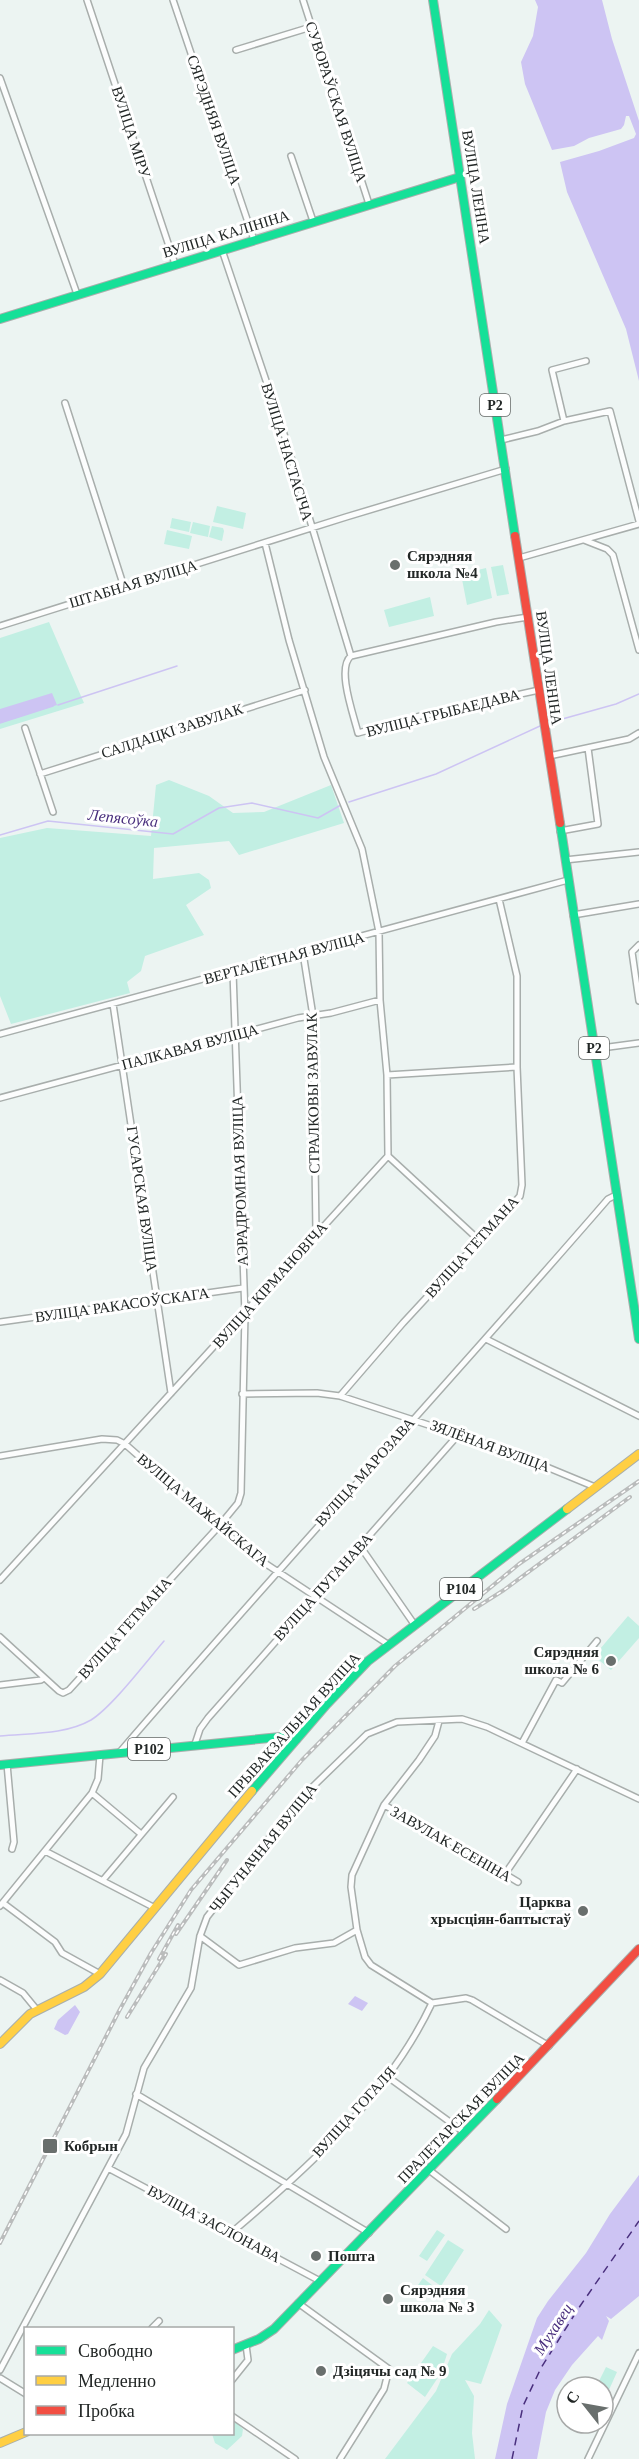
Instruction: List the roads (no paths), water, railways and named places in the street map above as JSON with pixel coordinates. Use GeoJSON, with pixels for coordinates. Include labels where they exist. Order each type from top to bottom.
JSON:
{"type":"FeatureCollection","features":[{"type":"Feature","properties":{"kind":"main road","name":"ВУЛІЦА ЛЕНІНА"},"geometry":{"type":"LineString","coordinates":[[433,0],[639,1339]]}},
{"type":"Feature","properties":{"kind":"main road"},"geometry":{"type":"LineString","coordinates":[[442,182],[453,174],[458,160]]}},
{"type":"Feature","properties":{"kind":"main road","name":"ВУЛІЦА КАЛІНІНА"},"geometry":{"type":"LineString","coordinates":[[0,319],[460,177]]}},
{"type":"Feature","properties":{"kind":"main road"},"geometry":{"type":"LineString","coordinates":[[442,182],[454,182],[463,192]]}},
{"type":"Feature","properties":{"kind":"main road","name":"ПРЫВАКЗАЛЬНАЯ ВУЛІЦА"},"geometry":{"type":"LineString","coordinates":[[0,2044],[14,2028],[37,2010],[78,1991],[100,1974],[297,1739],[355,1674],[414,1624],[639,1454]]}},
{"type":"Feature","properties":{"kind":"main road","name":"Р102"},"geometry":{"type":"LineString","coordinates":[[4,1764],[195,1744],[290,1736],[297,1739]]}},
{"type":"Feature","properties":{"kind":"main road","name":"ПРАЛЕТАРСКАЯ ВУЛІЦА"},"geometry":{"type":"LineString","coordinates":[[234,2349],[269,2333],[369,2233],[639,1949]]}},
{"type":"Feature","properties":{"kind":"main road"},"geometry":{"type":"LineString","coordinates":[[0,2443],[24,2433]]}},
{"type":"Feature","properties":{"kind":"street","name":"ВУЛІЦА МІРУ"},"geometry":{"type":"LineString","coordinates":[[87,0],[175,264]]}},
{"type":"Feature","properties":{"kind":"street","name":"СЯРЭДНЯЯ ВУЛІЦА"},"geometry":{"type":"LineString","coordinates":[[173,0],[254,240]]}},
{"type":"Feature","properties":{"kind":"street","name":"СУВОРАЎСКАЯ ВУЛІЦА"},"geometry":{"type":"LineString","coordinates":[[303,0],[369,204]]}},
{"type":"Feature","properties":{"kind":"street"},"geometry":{"type":"LineString","coordinates":[[236,50],[311,27]]}},
{"type":"Feature","properties":{"kind":"street"},"geometry":{"type":"LineString","coordinates":[[0,78],[77,294]]}},
{"type":"Feature","properties":{"kind":"street"},"geometry":{"type":"LineString","coordinates":[[291,156],[313,221]]}},
{"type":"Feature","properties":{"kind":"street","name":"ВУЛІЦА НАСТАСІЧА"},"geometry":{"type":"LineString","coordinates":[[222,250],[284,434],[351,656]]}},
{"type":"Feature","properties":{"kind":"street"},"geometry":{"type":"LineString","coordinates":[[564,421],[552,370],[586,361]]}},
{"type":"Feature","properties":{"kind":"street"},"geometry":{"type":"LineString","coordinates":[[64,403],[124,587]]}},
{"type":"Feature","properties":{"kind":"street"},"geometry":{"type":"LineString","coordinates":[[501,440],[607,410],[612,412],[639,523],[519,558]]}},
{"type":"Feature","properties":{"kind":"street","name":"ШТАБНАЯ ВУЛІЦА"},"geometry":{"type":"LineString","coordinates":[[0,626],[506,469]]}},
{"type":"Feature","properties":{"kind":"street"},"geometry":{"type":"LineString","coordinates":[[584,540],[607,549],[613,555],[639,650]]}},
{"type":"Feature","properties":{"kind":"street"},"geometry":{"type":"LineString","coordinates":[[265,543],[324,757],[362,849],[379,932],[380,1000],[387,1075],[388,1156],[480,1241]]}},
{"type":"Feature","properties":{"kind":"street"},"geometry":{"type":"LineString","coordinates":[[351,656],[496,622],[528,617]]}},
{"type":"Feature","properties":{"kind":"street","name":"ВУЛІЦА ГРЫБАЕДАВА"},"geometry":{"type":"LineString","coordinates":[[351,656],[347,658],[344,669],[358,733],[420,716],[539,690]]}},
{"type":"Feature","properties":{"kind":"street","name":"САЛДАЦКІ ЗАВУЛАК"},"geometry":{"type":"LineString","coordinates":[[40,774],[305,690]]}},
{"type":"Feature","properties":{"kind":"street"},"geometry":{"type":"LineString","coordinates":[[25,728],[53,812]]}},
{"type":"Feature","properties":{"kind":"street"},"geometry":{"type":"LineString","coordinates":[[549,756],[629,739],[639,733]]}},
{"type":"Feature","properties":{"kind":"street"},"geometry":{"type":"LineString","coordinates":[[560,831],[598,824],[588,748]]}},
{"type":"Feature","properties":{"kind":"street"},"geometry":{"type":"LineString","coordinates":[[565,860],[639,852]]}},
{"type":"Feature","properties":{"kind":"street","name":"ВЕРТАЛЁТНАЯ ВУЛІЦА"},"geometry":{"type":"LineString","coordinates":[[0,1034],[568,880]]}},
{"type":"Feature","properties":{"kind":"street","name":"ВУЛІЦА ГЕТМАНА"},"geometry":{"type":"LineString","coordinates":[[340,1396],[403,1323],[520,1196],[522,1185],[517,1067],[517,976],[499,899]]}},
{"type":"Feature","properties":{"kind":"street"},"geometry":{"type":"LineString","coordinates":[[573,915],[639,904]]}},
{"type":"Feature","properties":{"kind":"street"},"geometry":{"type":"LineString","coordinates":[[639,945],[633,952],[639,1001]]}},
{"type":"Feature","properties":{"kind":"street","name":"СТРАЛКОВЫ ЗАВУЛАК"},"geometry":{"type":"LineString","coordinates":[[303,953],[313,1017],[316,1233]]}},
{"type":"Feature","properties":{"kind":"street","name":"АЭРАДРОМНАЯ ВУЛІЦА"},"geometry":{"type":"LineString","coordinates":[[219,1526],[240,1499],[245,1314],[233,972]]}},
{"type":"Feature","properties":{"kind":"street","name":"ПАЛКАВАЯ ВУЛІЦА"},"geometry":{"type":"LineString","coordinates":[[0,1098],[298,1018],[313,1017],[380,1000]]}},
{"type":"Feature","properties":{"kind":"street","name":"ГУСАРСКАЯ ВУЛІЦА"},"geometry":{"type":"LineString","coordinates":[[113,1004],[171,1393]]}},
{"type":"Feature","properties":{"kind":"street"},"geometry":{"type":"LineString","coordinates":[[594,1049],[639,1043]]}},
{"type":"Feature","properties":{"kind":"street"},"geometry":{"type":"LineString","coordinates":[[387,1075],[517,1067]]}},
{"type":"Feature","properties":{"kind":"street","name":"ВУЛІЦА КІРМАНОВІЧА"},"geometry":{"type":"LineString","coordinates":[[0,1580],[388,1156]]}},
{"type":"Feature","properties":{"kind":"street","name":"ВУЛІЦА МАРОЗАВА"},"geometry":{"type":"LineString","coordinates":[[119,1753],[276,1571],[609,1199],[616,1195]]}},
{"type":"Feature","properties":{"kind":"street","name":"ВУЛІЦА РАКАСОЎСКАГА"},"geometry":{"type":"LineString","coordinates":[[0,1322],[243,1288]]}},
{"type":"Feature","properties":{"kind":"street"},"geometry":{"type":"LineString","coordinates":[[486,1339],[639,1416]]}},
{"type":"Feature","properties":{"kind":"street","name":"ЗЯЛЁНАЯ ВУЛІЦА"},"geometry":{"type":"LineString","coordinates":[[242,1394],[316,1393],[340,1396],[459,1434],[555,1469],[595,1487]]}},
{"type":"Feature","properties":{"kind":"street","name":"ВУЛІЦА ПУГАНАВА"},"geometry":{"type":"LineString","coordinates":[[195,1744],[200,1729],[208,1718],[459,1434]]}},
{"type":"Feature","properties":{"kind":"street","name":"ВУЛІЦА МАЖАЙСКАГА"},"geometry":{"type":"LineString","coordinates":[[0,1456],[109,1438],[124,1444],[248,1552],[389,1644]]}},
{"type":"Feature","properties":{"kind":"street","name":"ВУЛІЦА ГЕТМАНА"},"geometry":{"type":"LineString","coordinates":[[0,1637],[59,1691],[63,1693],[69,1690],[219,1526]]}},
{"type":"Feature","properties":{"kind":"street"},"geometry":{"type":"LineString","coordinates":[[360,1546],[414,1624]]}},
{"type":"Feature","properties":{"kind":"street"},"geometry":{"type":"LineString","coordinates":[[522,1743],[555,1680],[562,1683],[597,1641]]}},
{"type":"Feature","properties":{"kind":"street"},"geometry":{"type":"LineString","coordinates":[[0,1686],[41,1680],[44,1677]]}},
{"type":"Feature","properties":{"kind":"street","name":"ЧЫГУНАЧНАЯ ВУЛІЦА"},"geometry":{"type":"LineString","coordinates":[[0,2370],[126,2134],[144,2068],[191,1988],[200,1936],[207,1917],[299,1800],[351,1746],[367,1734],[397,1722],[462,1719],[487,1727],[639,1798]]}},
{"type":"Feature","properties":{"kind":"street"},"geometry":{"type":"LineString","coordinates":[[439,1720],[435,1736],[384,1805],[352,1875],[351,1887],[357,1930],[365,1957],[371,1965],[432,2003],[466,1998],[472,2000],[549,2046]]}},
{"type":"Feature","properties":{"kind":"street"},"geometry":{"type":"LineString","coordinates":[[100,1755],[98,1779],[92,1793],[2,1905],[55,1942],[62,1953],[100,1974]]}},
{"type":"Feature","properties":{"kind":"street"},"geometry":{"type":"LineString","coordinates":[[4,1764],[14,1842],[12,1849]]}},
{"type":"Feature","properties":{"kind":"street"},"geometry":{"type":"LineString","coordinates":[[505,1874],[578,1769]]}},
{"type":"Feature","properties":{"kind":"street"},"geometry":{"type":"LineString","coordinates":[[92,1793],[141,1834]]}},
{"type":"Feature","properties":{"kind":"street"},"geometry":{"type":"LineString","coordinates":[[103,1880],[173,1797]]}},
{"type":"Feature","properties":{"kind":"street","name":"ЗАВУЛАК ЕСЕНІНА"},"geometry":{"type":"LineString","coordinates":[[384,1805],[428,1828],[518,1882]]}},
{"type":"Feature","properties":{"kind":"street"},"geometry":{"type":"LineString","coordinates":[[45,1851],[155,1908]]}},
{"type":"Feature","properties":{"kind":"street"},"geometry":{"type":"LineString","coordinates":[[200,1936],[239,1965],[296,1948],[334,1943],[357,1930]]}},
{"type":"Feature","properties":{"kind":"street"},"geometry":{"type":"LineString","coordinates":[[0,1980],[23,1993],[37,2010]]}},
{"type":"Feature","properties":{"kind":"street","name":"ВУЛІЦА ГОГАЛЯ"},"geometry":{"type":"LineString","coordinates":[[231,2233],[286,2185],[388,2078],[432,2003]]}},
{"type":"Feature","properties":{"kind":"street"},"geometry":{"type":"LineString","coordinates":[[388,2078],[465,2133]]}},
{"type":"Feature","properties":{"kind":"street"},"geometry":{"type":"LineString","coordinates":[[136,2094],[369,2233]]}},
{"type":"Feature","properties":{"kind":"street","name":"ВУЛІЦА ЗАСЛОНАВА"},"geometry":{"type":"LineString","coordinates":[[108,2168],[320,2281]]}},
{"type":"Feature","properties":{"kind":"street"},"geometry":{"type":"LineString","coordinates":[[429,2170],[506,2229]]}},
{"type":"Feature","properties":{"kind":"street"},"geometry":{"type":"LineString","coordinates":[[298,2303],[389,2369],[384,2389],[339,2459]]}},
{"type":"Feature","properties":{"kind":"street"},"geometry":{"type":"LineString","coordinates":[[153,2327],[159,2321]]}},
{"type":"Feature","properties":{"kind":"street"},"geometry":{"type":"LineString","coordinates":[[234,2378],[248,2360],[246,2345]]}},
{"type":"Feature","properties":{"kind":"street"},"geometry":{"type":"LineString","coordinates":[[588,2459],[639,2354]]}},
{"type":"Feature","properties":{"kind":"street"},"geometry":{"type":"LineString","coordinates":[[0,2378],[24,2393]]}},
{"type":"Feature","properties":{"kind":"street"},"geometry":{"type":"LineString","coordinates":[[234,2417],[296,2459]]}},
{"type":"Feature","properties":{"kind":"water"},"geometry":{"type":"Polygon","coordinates":[[[535,0],[602,0],[612,39],[639,121],[639,381],[626,329],[567,192],[560,162],[599,151],[634,138],[636,134],[629,116],[626,116],[621,129],[589,138],[574,146],[552,150],[525,84],[521,62],[533,36],[538,7],[535,0]]]}},
{"type":"Feature","properties":{"kind":"water"},"geometry":{"type":"Polygon","coordinates":[[[52,693],[57,705],[0,723],[0,709],[52,693]]]}},
{"type":"Feature","properties":{"kind":"water"},"geometry":{"type":"Polygon","coordinates":[[[355,1996],[368,2003],[362,2011],[348,2004],[355,1996]]]}},
{"type":"Feature","properties":{"kind":"water"},"geometry":{"type":"Polygon","coordinates":[[[75,2005],[80,2012],[68,2034],[65,2035],[54,2029],[58,2020],[75,2005]]]}},
{"type":"Feature","properties":{"kind":"water","name":"Мухавец"},"geometry":{"type":"Polygon","coordinates":[[[639,2175],[639,2296],[611,2319],[606,2316],[609,2321],[602,2340],[598,2336],[565,2375],[555,2375],[555,2390],[546,2412],[537,2459],[495,2459],[507,2404],[537,2318],[586,2253],[610,2214],[639,2175]]]}},
{"type":"Feature","properties":{"kind":"waterway"},"geometry":{"type":"LineString","coordinates":[[58,705],[177,666]]}},
{"type":"Feature","properties":{"kind":"waterway","name":"Лепясоўка"},"geometry":{"type":"LineString","coordinates":[[548,723],[616,704],[639,694]]}},
{"type":"Feature","properties":{"kind":"waterway"},"geometry":{"type":"LineString","coordinates":[[0,723],[53,706]]}},
{"type":"Feature","properties":{"kind":"waterway","name":"Лепясоўка"},"geometry":{"type":"LineString","coordinates":[[349,802],[436,774],[540,726]]}},
{"type":"Feature","properties":{"kind":"waterway","name":"Лепясоўка"},"geometry":{"type":"LineString","coordinates":[[0,835],[48,821],[173,834],[219,808],[252,803],[318,818],[341,805]]}},
{"type":"Feature","properties":{"kind":"waterway"},"geometry":{"type":"LineString","coordinates":[[0,1736],[58,1731],[91,1720],[119,1695],[164,1641]]}},
{"type":"Feature","properties":{"kind":"railway"},"geometry":{"type":"LineString","coordinates":[[0,2243],[119,2011],[151,1953],[191,1890],[302,1760],[395,1666],[519,1564],[639,1481]]}},
{"type":"Feature","properties":{"kind":"railway"},"geometry":{"type":"LineString","coordinates":[[474,1609],[504,1590],[630,1497]]}},
{"type":"Feature","properties":{"kind":"railway"},"geometry":{"type":"LineString","coordinates":[[176,1934],[227,1860]]}},
{"type":"Feature","properties":{"kind":"railway"},"geometry":{"type":"LineString","coordinates":[[159,1959],[178,1925]]}},
{"type":"Feature","properties":{"kind":"railway"},"geometry":{"type":"LineString","coordinates":[[127,2017],[166,1954]]}},
{"type":"Feature","properties":{"kind":"place","name":"Сярэдняя школа №4"},"geometry":{"type":"Point","coordinates":[395,565]}},
{"type":"Feature","properties":{"kind":"place","name":"Сярэдняя школа № 6"},"geometry":{"type":"Point","coordinates":[611,1661]}},
{"type":"Feature","properties":{"kind":"place","name":"Царква хрысціян-баптыстаў"},"geometry":{"type":"Point","coordinates":[583,1911]}},
{"type":"Feature","properties":{"kind":"place","name":"Кобрын"},"geometry":{"type":"Point","coordinates":[50,2146]}},
{"type":"Feature","properties":{"kind":"place","name":"Пошта"},"geometry":{"type":"Point","coordinates":[316,2256]}},
{"type":"Feature","properties":{"kind":"place","name":"Сярэдняя школа № 3"},"geometry":{"type":"Point","coordinates":[388,2299]}},
{"type":"Feature","properties":{"kind":"place","name":"Дзіцячы сад № 9"},"geometry":{"type":"Point","coordinates":[321,2371]}}]}
